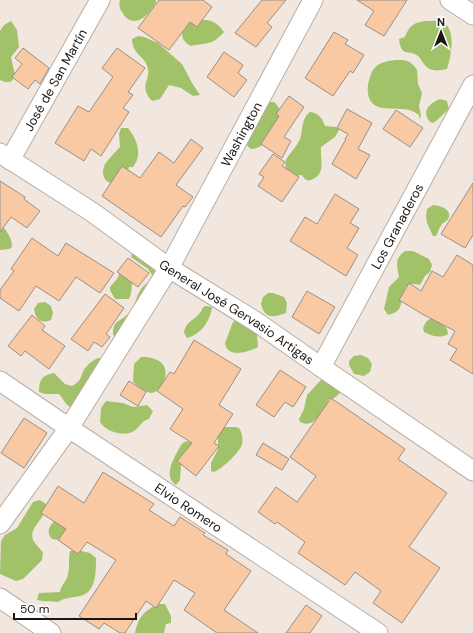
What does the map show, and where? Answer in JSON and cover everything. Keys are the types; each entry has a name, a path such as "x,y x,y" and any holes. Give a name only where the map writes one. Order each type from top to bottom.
{"street":[{"name":"José de San Martín","path":"5,156 100,0"},
{"name":"Washington","path":"0,524 69,428 169,268 313,0"},
{"path":"450,0 473,15"},
{"name":"Los Granaderos","path":"321,368 473,85"},
{"name":"General José Gervasio Artigas","path":"5,156 92,212 169,268 258,323 321,368 473,471"},
{"name":"Elvio Romero","path":"0,380 69,428 378,633"},
{"path":"0,598 42,630"}],"green space":[{"path":"120,0 156,0 154,6 147,15 139,20 132,21 125,16 121,10 119,4"},
{"path":"186,19 211,21 219,26 224,32 213,42 191,46 184,41 182,34"},
{"path":"11,21 17,30 19,47 11,57 15,75 12,81 6,82 0,80 0,31 4,25"},
{"path":"418,22 442,22 447,25 450,30 452,43 447,69 432,70 426,67 418,56 404,51 400,45 399,39 405,37 412,25"},
{"path":"138,36 158,43 182,64 200,95 193,96 181,88 169,85 160,99 153,101 150,99 145,87 148,72 147,65 134,49 132,39"},
{"path":"395,60 410,62 417,70 418,84 422,93 419,106 421,116 419,119 419,115 415,112 406,109 383,108 372,103 369,98 369,81 375,67 386,61"},
{"path":"440,99 447,101 449,109 436,121 433,123 430,122 427,118 426,111 433,103"},
{"path":"267,102 274,102 276,104 280,109 282,117 266,142 262,146 251,149 244,143"},
{"path":"310,112 316,113 320,116 325,126 336,127 339,130 335,137 321,147 322,166 320,173 313,179 308,180 302,175 294,176 286,170 285,165 286,160 299,142 305,117"},
{"path":"121,128 128,128 134,137 138,147 138,157 133,167 129,167 125,179 116,183 110,183 105,179 103,170 105,164 120,147 119,134"},
{"path":"433,205 444,208 449,214 447,220 439,228 436,236 433,236 427,223 426,216 427,209"},
{"path":"0,222 8,233 12,243 12,247 9,249 0,250"},
{"path":"138,251 164,271 119,338 113,335 115,324 125,317 130,311 139,292 149,282 152,275 148,269 131,257 132,253"},
{"path":"405,251 413,251 429,259 432,265 430,272 425,276 420,285 413,284 406,288 399,309 388,315 384,309 389,287 399,277 397,262 399,257"},
{"path":"120,272 133,275 129,299 115,299 110,290 110,287 117,279"},
{"path":"268,293 273,293 284,297 287,303 286,313 278,316 270,316 265,313 261,304 263,297"},
{"path":"45,302 51,306 53,313 51,320 44,322 36,316 34,309 38,303"},
{"path":"205,306 212,307 207,322 197,334 187,338 184,333 186,326"},
{"path":"240,318 257,334 258,347 249,351 234,353 227,348 225,343 233,322"},
{"path":"431,318 445,326 448,334 445,336 436,336 424,332 423,328 426,322"},
{"path":"361,355 368,358 372,364 370,372 364,376 354,374 349,365 349,361 354,356"},
{"path":"141,357 153,359 161,363 165,368 166,375 164,382 156,391 151,393 142,389 133,382 134,364"},
{"path":"98,358 105,359 72,408 66,404 59,394 45,394 39,392 42,379 47,375 54,373 65,384 72,386 79,381 88,365"},
{"path":"322,379 342,389 341,391 335,397 329,399 322,413 314,421 305,424 300,422 299,419 304,409 307,395"},
{"path":"106,401 123,403 133,407 147,405 153,411 149,419 134,431 125,434 120,433 111,431 100,422 101,408"},
{"path":"225,427 239,428 242,436 242,444 230,460 214,472 211,471 211,463 218,449 218,434"},
{"path":"191,441 194,443 181,465 180,480 176,485 170,476 171,466 181,445 184,442"},
{"path":"40,500 46,504 45,510 34,529 32,536 35,543 43,553 42,560 23,579 16,581 0,574 1,541 5,535 17,528 33,502"},
{"path":"57,519 69,528 59,540 52,539 49,534 50,526"},
{"path":"77,550 90,553 96,558 94,581 89,591 80,596 66,598 58,602 37,600 39,593 60,592 69,568 70,551"},
{"path":"158,604 165,604 171,616 171,623 166,624 164,633 135,633 142,615"}],"building":[{"path":"159,0 203,0 212,7 197,27 190,22 169,50 138,28"},
{"path":"262,0 286,0 267,23 272,27 256,47 235,33"},
{"path":"357,0 407,0 384,36 365,25 374,11"},
{"path":"334,32 348,40 345,44 364,55 353,73 350,71 333,96 305,78"},
{"path":"23,48 49,68 40,84 35,80 28,89 12,77 22,64 15,58"},
{"path":"117,48 145,68 128,92 133,95 123,108 129,112 101,156 91,149 84,161 55,143 78,106 89,112 113,77 102,68"},
{"path":"224,52 243,65 238,73 247,80 234,97 207,77"},
{"path":"289,96 304,107 284,137 291,141 282,158 261,144 279,116 276,114"},
{"path":"347,109 372,123 358,149 370,155 356,179 332,164 348,134 337,128"},
{"path":"396,110 423,128 410,147 383,129"},
{"path":"191,139 203,148 176,185 193,197 185,207 183,206 161,237 102,196 122,166 140,178 159,152 174,163"},
{"path":"273,154 285,162 282,166 299,177 282,202 258,186 264,177 259,174"},
{"path":"0,181 25,197 24,199 40,211 27,228 11,217 0,232"},
{"path":"473,183 473,235 465,248 441,234"},
{"path":"335,194 359,209 350,223 359,228 347,248 358,255 346,276 290,241 305,217 317,224"},
{"path":"32,238 58,256 66,243 114,273 100,293 76,277 59,301 36,286 19,311 0,298 0,290 14,271 11,269"},
{"path":"457,255 473,265 473,374 450,360 457,349 448,344 455,331 399,300 409,283 421,291 432,271 443,277"},
{"path":"128,258 149,273 138,287 117,272"},
{"path":"307,291 335,307 319,334 292,317"},
{"path":"105,294 124,308 106,334 110,337 102,347 94,342 88,351 71,339"},
{"path":"32,315 45,326 42,330 65,346 49,369 25,351 21,356 8,346"},
{"path":"194,340 241,369 219,405 233,414 214,443 219,446 196,476 177,461 192,443 170,429 183,409 157,391 170,372 174,374"},
{"path":"280,370 306,387 293,407 285,402 274,417 256,405"},
{"path":"129,381 146,392 138,406 120,395"},
{"path":"331,398 405,449 398,459 447,493 409,547 440,568 402,623 373,603 381,591 355,572 345,585 298,553 305,542 277,522 275,524 258,512 276,487 297,502 316,476 290,457"},
{"path":"24,418 47,433 24,468 1,453"},
{"path":"263,443 289,459 282,470 256,455"},
{"path":"103,472 154,504 149,510 174,526 180,517 205,533 203,535 228,550 226,554 251,571 224,610 258,633 217,633 184,610 195,593 174,580 156,608 146,601 125,633 120,633 104,623 99,629 79,616 116,560 87,542 78,554 58,540 66,529 41,513 58,486 84,503"},
{"path":"306,605 322,616 310,633 286,633"}]}
